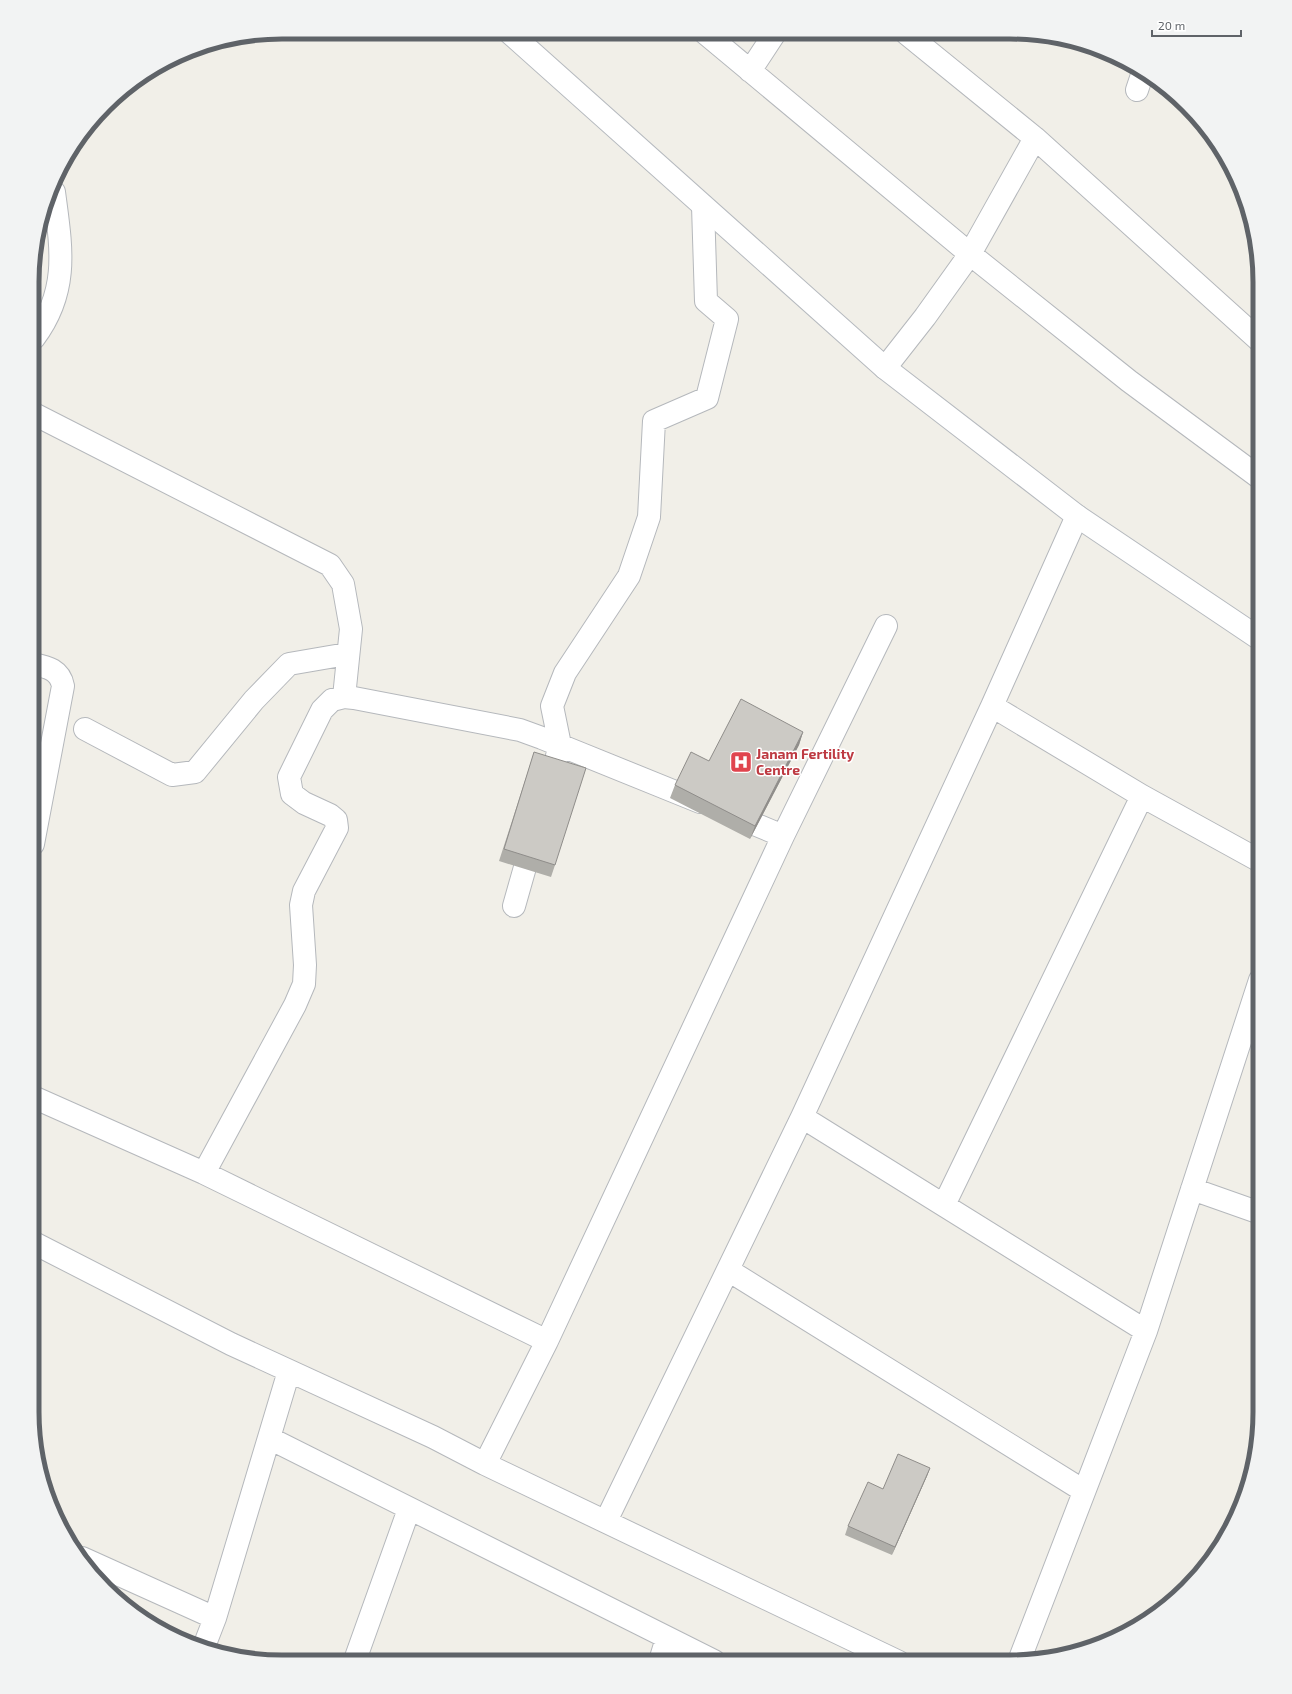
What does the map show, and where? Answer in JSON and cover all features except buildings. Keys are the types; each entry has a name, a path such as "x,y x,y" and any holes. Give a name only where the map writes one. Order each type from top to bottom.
{"street":[{"path":"517,39 885,368 1076,516 1253,634"},
{"path":"712,39 970,254 1129,381 1253,473"},
{"path":"750,71 771,39"},
{"path":"913,39 1035,138 1253,335"},
{"path":"885,368 926,317 970,254 1035,138"},
{"path":"39,330 54,304 61,269 60,242 55,196"},
{"path":"552,775 560,745 552,706 566,673 629,576 649,517 654,421 707,398 727,319 706,301 704,206"},
{"path":"39,417 330,565 343,584 350,629 344,697"},
{"path":"606,1521 802,1117 992,706 1076,516"},
{"path":"485,1464 547,1341 783,836 886,626"},
{"path":"85,729 172,775 194,772 254,700 289,664 347,654"},
{"path":"39,666 57,672 62,680 63,686 39,812"},
{"path":"204,1173 295,1005 304,984 305,965 301,905 309,878 337,828 336,820 330,815 304,803 292,794 289,777 322,710 332,700 344,697 520,730 783,836"},
{"path":"992,706 1142,796 1253,856"},
{"path":"944,1205 1142,796"},
{"path":"514,906 538,821"},
{"path":"1023,1654 1146,1331 1253,1002"},
{"path":"39,1101 204,1173 547,1341"},
{"path":"802,1117 1146,1331"},
{"path":"1192,1189 1253,1210"},
{"path":"39,1246 231,1344 286,1381 433,1437 485,1464 884,1655"},
{"path":"728,1270 1084,1491"},
{"path":"206,1643 215,1618 286,1381"},
{"path":"269,1438 702,1655"},
{"path":"357,1655 409,1508"},
{"path":"91,1562 215,1618"},
{"path":"662,1655 667,1638"}],"place":[{"name":"Janam Fertility Centre","path":"741,762"}]}
